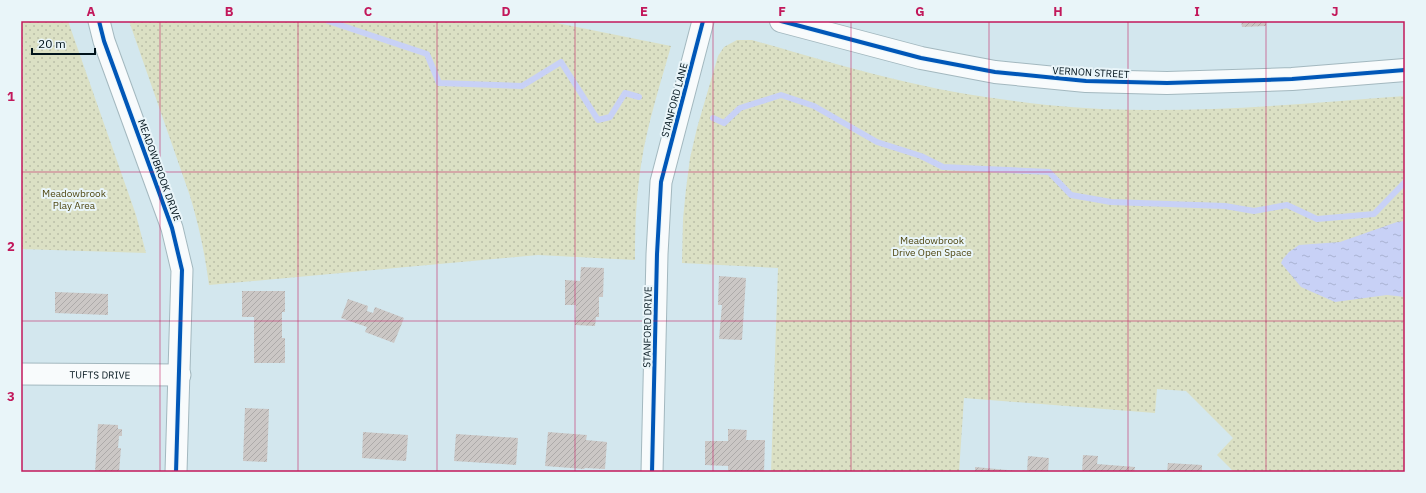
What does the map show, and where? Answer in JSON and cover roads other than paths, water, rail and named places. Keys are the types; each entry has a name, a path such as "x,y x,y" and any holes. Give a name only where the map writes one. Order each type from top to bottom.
{"street":[{"name":"MEADOWBROOK DRIVE","path":"99,21 104,41 172,228 182,270 176,472"},
{"name":"STANFORD LANE","path":"661,182 702,21"},
{"name":"VERNON STREET","path":"781,21 921,58 995,72 1086,81 1167,83 1218,82 1292,79 1405,70"},
{"name":"STANFORD DRIVE","path":"652,472 657,254 661,182"},
{"name":"TUFTS DRIVE","path":"21,374 180,375"}],"water":[{"path":"1405,221 1405,297 1387,295 1335,302 1301,287 1281,263 1289,252 1299,245 1340,242 1397,222"}],"waterway":[{"path":"328,21 427,54 439,83 522,86 561,62 598,120 610,117 625,93 639,97"},
{"path":"713,118 724,123 740,108 781,95 814,106 877,142 921,156 943,167 1049,172 1071,195 1111,202 1225,206 1254,211 1287,205 1317,219 1374,214 1405,182"}],"park label":[{"name":"Meadowbrook Play Area","path":"74,198"},
{"name":"Meadowbrook Drive Open Space","path":"932,246"}]}
